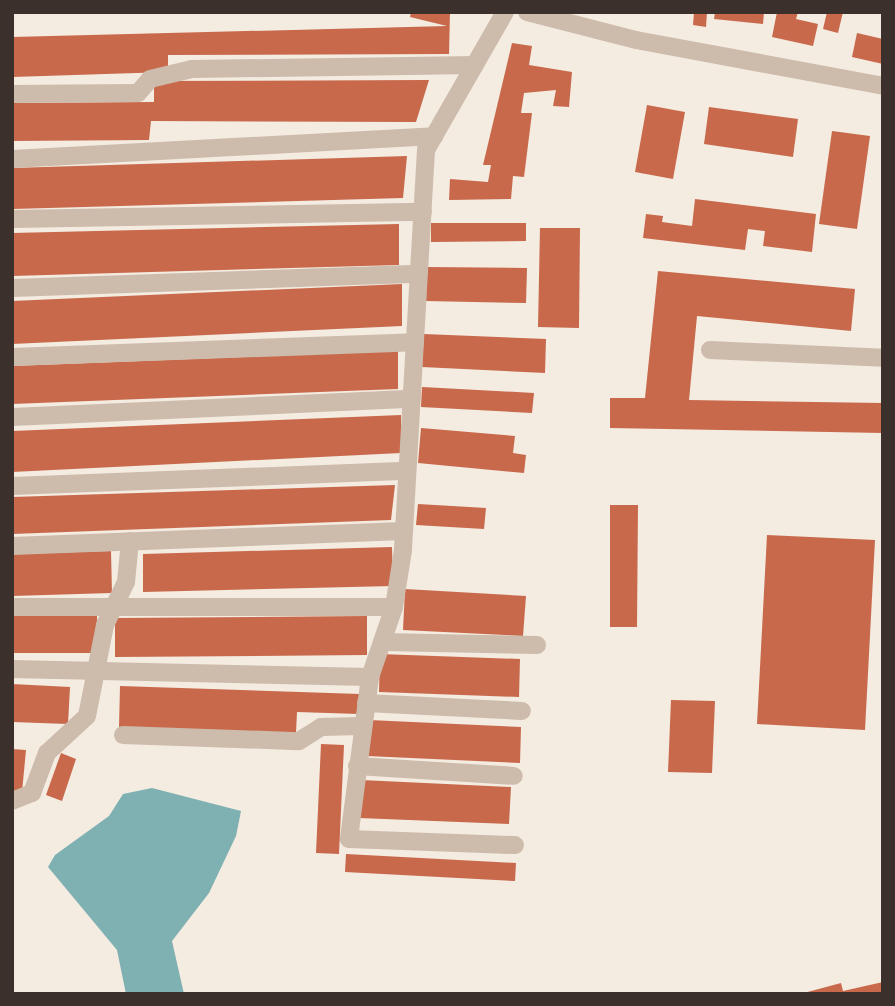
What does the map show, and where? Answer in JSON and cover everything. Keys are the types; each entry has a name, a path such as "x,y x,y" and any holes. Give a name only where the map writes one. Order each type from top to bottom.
{"street":[{"path":"505,12 426,150 404,531 394,607 370,677 361,726 349,839 515,845"},
{"path":"527,12 636,40 883,86"},
{"path":"12,94 138,93 150,79 191,69 475,65"},
{"path":"12,159 434,136"},
{"path":"12,219 423,212"},
{"path":"12,288 419,274"},
{"path":"12,357 415,342"},
{"path":"710,349 883,358"},
{"path":"12,417 412,399"},
{"path":"12,486 407,471"},
{"path":"12,546 404,531"},
{"path":"12,801 32,793 47,753 87,716 114,604 126,582 130,541"},
{"path":"12,607 114,604 394,607"},
{"path":"382,642 537,645"},
{"path":"12,669 370,677"},
{"path":"366,703 522,711"},
{"path":"123,735 299,741 321,727 361,726"},
{"path":"357,765 514,776"}],"water":[{"path":"152,788 241,811 236,836 209,893 172,941 184,994 126,994 117,950 48,867 55,855 109,816 123,794"}],"building":[{"path":"411,12 450,12 449,54 168,55 168,72 12,77 12,37 447,26 410,17"},
{"path":"694,12 707,12 706,27 693,25"},
{"path":"715,12 764,12 763,24 714,19"},
{"path":"777,12 798,12 796,19 818,24 813,46 772,37"},
{"path":"827,12 843,12 838,33 823,29"},
{"path":"857,33 883,39 883,64 852,57"},
{"path":"512,43 532,46 529,65 572,72 569,107 553,106 556,90 524,93 521,113 532,113 524,177 513,176 511,199 449,200 450,179 488,182 491,165 483,165"},
{"path":"429,80 416,122 151,121 149,140 12,141 12,103 154,102 154,81"},
{"path":"647,105 685,112 673,179 635,172"},
{"path":"709,107 798,119 793,157 704,144"},
{"path":"832,131 870,136 857,229 819,224"},
{"path":"407,156 403,198 12,209 12,168"},
{"path":"695,199 816,214 812,252 763,246 765,231 748,229 745,250 643,238 646,214 663,216 662,222 692,226"},
{"path":"431,223 526,223 526,241 431,242"},
{"path":"399,224 399,265 12,276 12,233"},
{"path":"540,228 580,228 579,328 538,327"},
{"path":"427,267 527,268 526,303 426,301"},
{"path":"658,271 855,289 851,331 697,316 689,400 883,403 883,433 610,428 610,398 645,398"},
{"path":"402,284 402,326 12,344 12,301"},
{"path":"424,334 546,339 545,373 422,367"},
{"path":"398,351 398,389 12,404 12,366"},
{"path":"422,387 534,393 532,413 421,407"},
{"path":"401,415 401,453 12,472 12,431"},
{"path":"421,428 515,436 513,453 526,455 524,473 418,463"},
{"path":"395,485 391,520 12,534 12,497"},
{"path":"418,504 486,508 484,529 416,525"},
{"path":"610,505 638,505 637,627 610,627"},
{"path":"767,535 875,540 865,730 757,724"},
{"path":"392,547 393,586 143,592 143,554"},
{"path":"111,551 112,593 12,596 12,554"},
{"path":"405,589 526,596 523,636 403,630"},
{"path":"12,615 97,615 97,653 12,653"},
{"path":"367,616 367,655 115,657 115,618"},
{"path":"380,654 520,659 519,697 379,692"},
{"path":"12,684 70,687 68,724 12,722"},
{"path":"120,686 360,694 359,714 297,712 296,733 119,727"},
{"path":"671,700 715,701 712,773 668,772"},
{"path":"369,720 521,727 520,763 367,756"},
{"path":"321,744 344,745 339,854 316,853"},
{"path":"12,749 26,750 22,792 12,791"},
{"path":"61,753 76,759 62,801 46,795"},
{"path":"361,780 511,787 509,824 359,818"},
{"path":"346,854 516,863 515,881 345,872"},
{"path":"883,982 883,994 800,994 841,983 843,991"}]}
